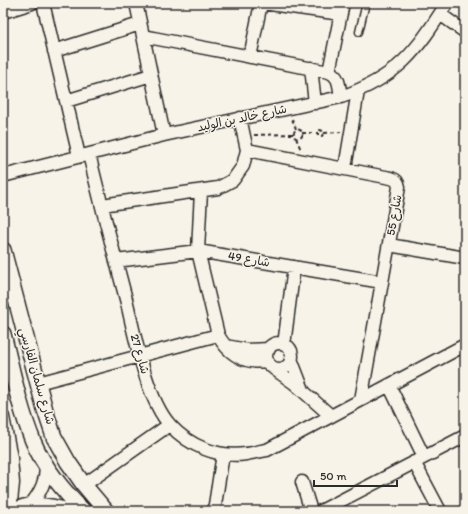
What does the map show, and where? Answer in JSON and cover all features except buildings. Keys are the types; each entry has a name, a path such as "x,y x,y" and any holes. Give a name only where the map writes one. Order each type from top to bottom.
{"street":[{"path":"3,11 32,3"},
{"name":"شارع 27","path":"43,3 66,101 102,206 140,356 160,411 169,424 181,435 194,444 223,454 245,455 267,450 465,345"},
{"path":"136,3 164,135"},
{"path":"250,57 262,3 342,9 329,72"},
{"name":"شارع خالد بن الوليد","path":"3,176 164,135 316,103 342,97 358,91 378,81 413,53 447,3"},
{"path":"440,14 465,32"},
{"path":"54,51 141,30 250,57 329,72 336,76 342,97"},
{"path":"311,68 316,103"},
{"path":"66,101 151,75"},
{"path":"345,168 358,91"},
{"path":"102,206 218,188 232,180 243,166 247,150 240,118"},
{"name":"شارع 55","path":"247,150 396,179 399,183 361,400"},
{"path":"201,191 198,250 218,335 234,354 244,360 270,364 282,368 291,360"},
{"path":"389,245 465,258"},
{"name":"شارع سلمان الفارسي","path":"3,250 45,410 54,437 68,462 84,485 106,511"},
{"name":"شارع 49","path":"116,261 198,250 382,282"},
{"path":"294,267 284,344 290,351 291,360 303,391"},
{"name":"شارع سلمان الفارسي","path":"3,334 24,418 34,442 57,482 83,511"},
{"path":"38,383 218,335"},
{"path":"226,346 247,350 268,349 276,344 284,344"},
{"path":"268,349 266,357 270,364 331,416"},
{"path":"389,385 440,511"},
{"path":"3,417 11,458 13,483 10,511"},
{"path":"84,485 169,424"},
{"path":"321,511 465,436"},
{"path":"214,511 223,454"},
{"path":"31,504 37,498 43,486 46,474 46,465"},
{"path":"302,482 311,511"},
{"path":"14,511 23,505 31,504 52,506 73,511"}],"lane":[{"path":"359,32 366,3"}],"path":[{"path":"293,134 296,129 299,129 302,133 318,133 318,135 322,136 324,133 351,132"},
{"path":"244,135 293,134 296,138 301,136 302,133"}]}
